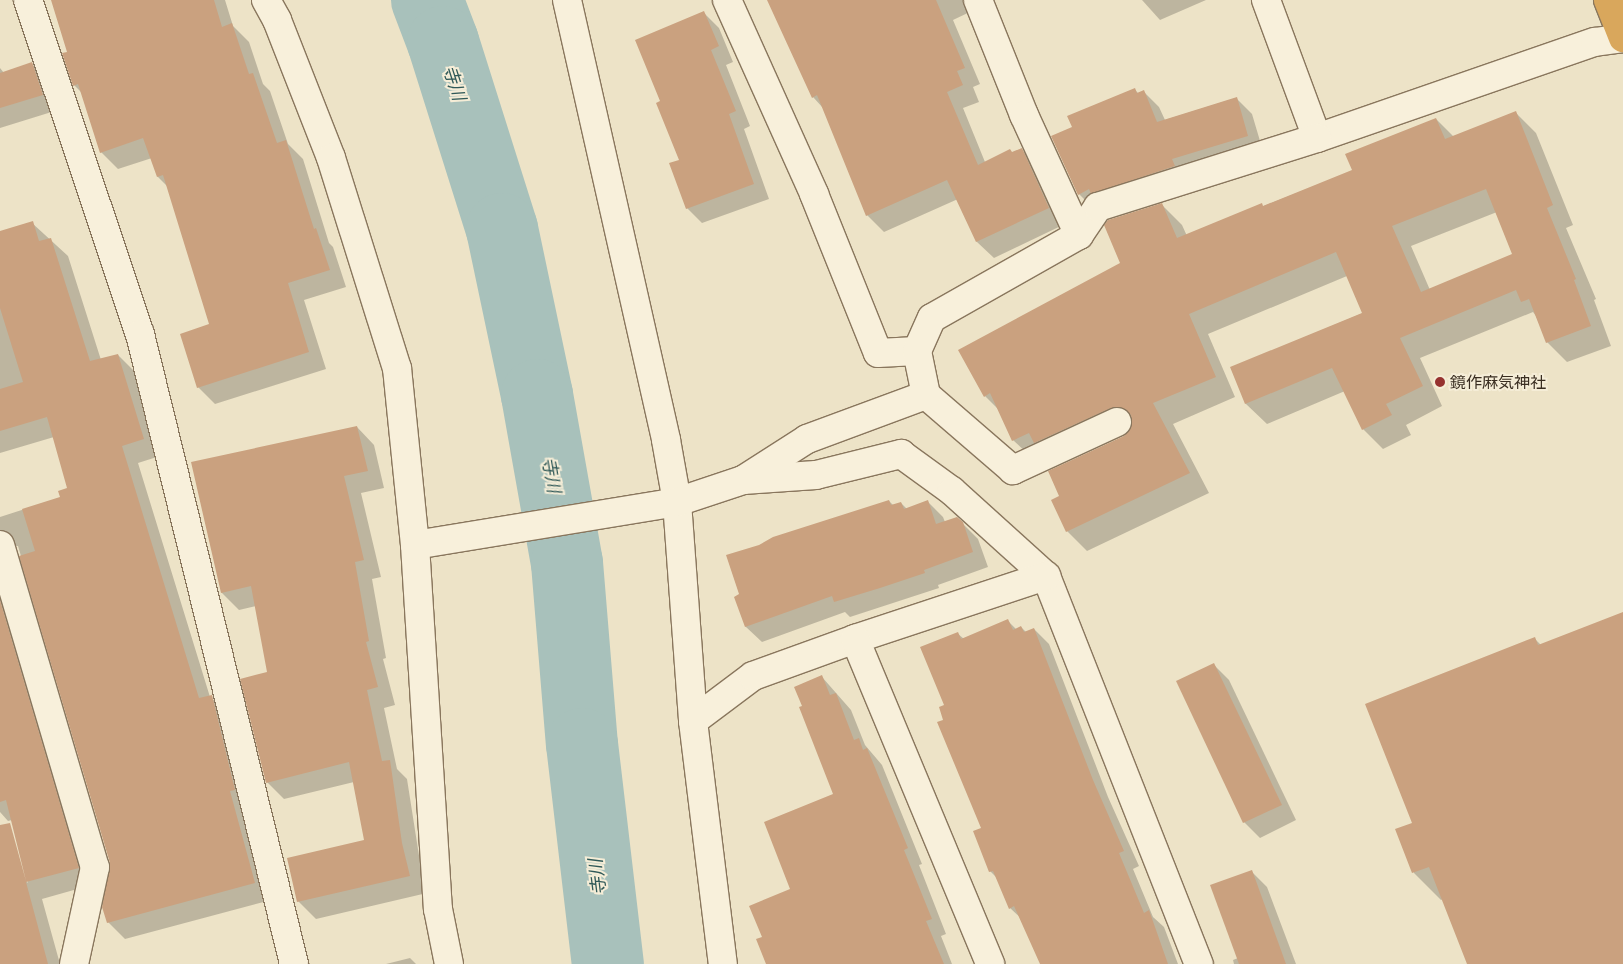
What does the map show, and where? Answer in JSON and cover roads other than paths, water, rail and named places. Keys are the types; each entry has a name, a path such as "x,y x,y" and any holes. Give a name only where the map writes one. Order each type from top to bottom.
{"highway":[{"path":"1608,0 1623,38"}],"street":[{"path":"28,0 140,334 294,964"},
{"path":"266,0 277,20 332,158 397,368 421,544 438,909 449,964"},
{"path":"727,0 814,194 878,352 917,351"},
{"path":"978,0 1024,115 1079,235"},
{"path":"1266,0 1317,138"},
{"path":"571,1 666,440 668,504 723,964"},
{"path":"1117,422 1013,470 926,395 917,351 932,318 1079,235 1098,207 1317,138 1595,42 1623,38"},
{"path":"743,480 807,439 926,395"},
{"path":"421,544 668,504 743,480 816,475 901,454 952,491 1046,576 1199,964"},
{"path":"0,545 95,867 74,964"},
{"path":"693,722 753,676 856,639 1046,576"},
{"path":"856,639 990,964"}],"waterway":[{"name":"寺川","path":"427,0 443,42 502,229 537,395 567,563 582,744 608,964"}],"place":[{"name":"鏡作麻気神社","path":"1440,382"}]}
